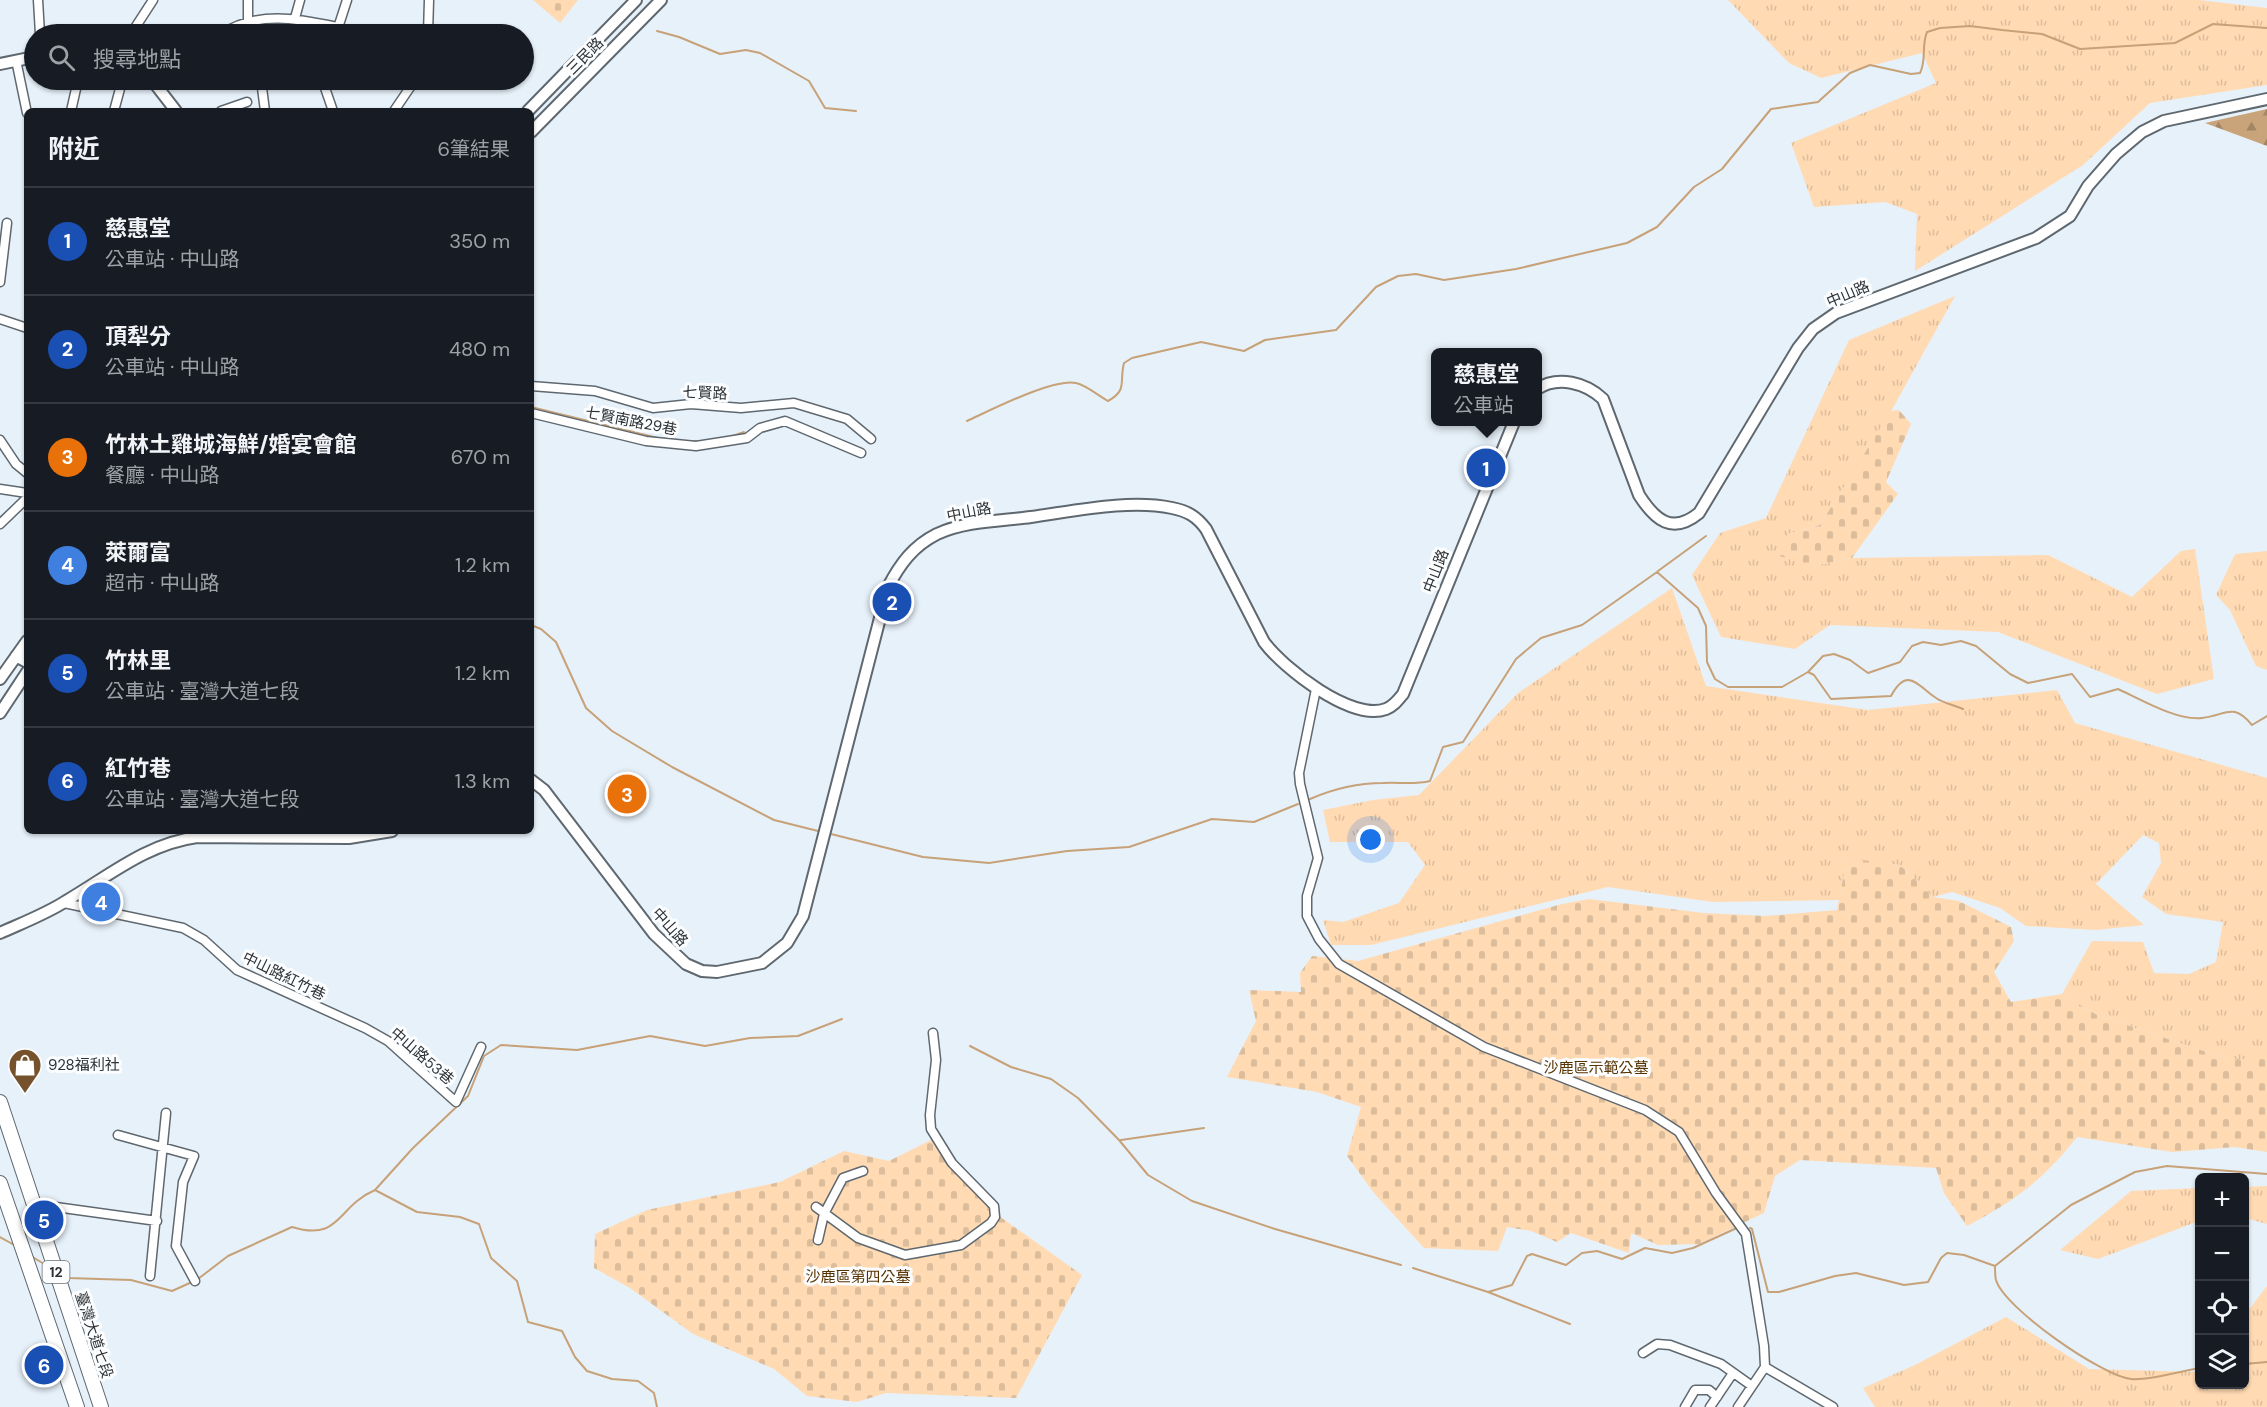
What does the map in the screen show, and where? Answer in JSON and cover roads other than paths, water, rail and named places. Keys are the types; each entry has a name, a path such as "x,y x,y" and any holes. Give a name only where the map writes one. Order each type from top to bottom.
{"main road":[{"name":"臺灣大道七段","path":"0,1102 5,1134 42,1239 40,1253 92,1407"},
{"name":"臺灣大道七段","path":"5,1134 34,1204 101,1407"},
{"name":"12","path":"0,1183 77,1407"},
{"name":"12","path":"0,1204 67,1407"}],"street":[{"path":"39,0 40,24"},
{"path":"137,24 153,0"},
{"path":"248,0 246,24 266,19 295,18 314,24"},
{"path":"295,18 300,0"},
{"path":"339,24 346,0"},
{"path":"428,24 429,0"},
{"name":"三民路","path":"531,108 636,0"},
{"name":"三民路","path":"534,129 661,0"},
{"path":"0,64 24,59"},
{"path":"16,60 26,108"},
{"path":"72,108 76,90"},
{"path":"115,108 120,90"},
{"path":"164,90 174,108"},
{"path":"262,90 265,108"},
{"path":"326,90 332,108"},
{"path":"396,108 408,90"},
{"name":"中山路","path":"1542,387 1570,382 1584,384 1595,391 1606,405 1639,495 1646,507 1664,522 1683,524 1699,513 1798,348 1821,322 1836,313 2036,238 2053,228 2070,216 2088,186 2116,154 2142,132 2157,124 2267,99"},
{"path":"230,108 247,102"},
{"path":"534,117 541,123"},
{"path":"0,282 7,223"},
{"path":"0,319 24,327"},
{"name":"七賢路","path":"534,386 595,391 653,408 691,404 741,408 794,403 847,419 871,439"},
{"name":"七賢南路29巷","path":"534,414 646,441 696,446 747,438 760,428 785,421 861,453"},
{"name":"中山路","path":"534,782 544,789 670,952 686,964 702,971 736,970 762,963 787,943 803,916 888,586 902,561 916,548 935,535 964,525 1106,507 1170,508 1192,514 1206,530 1264,642 1289,670 1316,689 1361,709 1374,711 1394,705 1403,694 1512,426"},
{"path":"0,440 16,464 24,470"},
{"path":"0,489 24,494"},
{"path":"0,524 24,498"},
{"path":"0,679 24,645"},
{"path":"16,656 24,660"},
{"path":"0,713 24,677"},
{"path":"1316,689 1299,773 1318,858 1307,896 1307,916 1319,939 1339,964 1484,1047 1645,1110 1679,1132 1716,1193 1746,1234 1764,1346 1765,1367 1738,1407"},
{"path":"0,933 64,903 132,858 175,840 197,837 349,838 374,834"},
{"name":"中山路紅竹巷","path":"64,903 183,928 204,940 237,970 348,1021"},
{"name":"中山路53巷","path":"348,1021 388,1041 418,1071 456,1102 481,1047"},
{"path":"816,1207 858,1238 905,1255 968,1242 995,1217 991,1202 952,1163 931,1130 930,1115 936,1060 933,1033"},
{"path":"150,1276 166,1113"},
{"path":"118,1135 194,1156 184,1178 176,1246 195,1281"},
{"path":"818,1240 824,1214 843,1178 863,1171"},
{"path":"34,1204 157,1221"},
{"path":"1643,1353 1657,1344 1670,1346 1721,1364 1752,1386"},
{"path":"1765,1367 1833,1407"},
{"path":"1710,1407 1733,1373"},
{"path":"1684,1407 1695,1390 1709,1390 1718,1396"}],"waterway":[{"path":"967,421 1021,396 1052,385 1066,383 1080,384 1108,401 1121,389 1124,363 1132,358 1201,342 1244,351 1265,340 1336,330 1376,287 1398,276 1416,274 1444,280 1516,269 1627,243 1657,227 1694,187 1722,169 1771,109 1818,102 1850,73 1870,65 1911,74 1920,73 1927,32 1940,28 1970,26 2042,34 2080,49 2175,43 2213,24 2267,28"},
{"path":"657,31 679,37 720,54 746,50 760,53 809,81 825,108 856,111"},
{"path":"534,408 662,439"},
{"path":"730,437 744,432"},
{"path":"686,441 704,441"},
{"path":"1658,571 1706,536"},
{"path":"1310,799 1355,785 1430,781 1443,747 1463,742 1516,659 1541,638 1582,625 1657,572 1698,608 1706,626 1707,662 1715,679 1728,687 1782,687 1808,672 1823,656 1834,654 1850,660 1868,673 1900,662 1912,646 1923,642 1941,645 1961,641 1976,646 2010,674 2028,683 2072,674 2090,697 2118,689 2170,713 2192,718 2234,712 2240,714 2252,725 2267,716"},
{"path":"534,626 541,629 556,642 586,708 612,731 672,767 774,820 818,831"},
{"path":"1808,672 1814,675 1831,699 1891,696 1897,687 1907,680 1918,684 1939,700 1963,709"},
{"path":"831,834 923,857 989,863 1067,851 1129,847 1212,819 1254,822 1298,804"},
{"path":"375,1190 413,1148 468,1096 484,1056 501,1045 577,1050 650,1036 705,1046 750,1038 798,1036 842,1019"},
{"path":"970,1046 1011,1067 1051,1079 1078,1098 1119,1140 1148,1175 1192,1201 1275,1229 1401,1265"},
{"path":"1121,1140 1204,1128"},
{"path":"1750,1228 1768,1292 1779,1292 1835,1276 1856,1273 1904,1285 1928,1282 1941,1258 1947,1253 1964,1255 1995,1266 2071,1205 2135,1172 2167,1166 2267,1174"},
{"path":"198,1279 228,1256 292,1227 320,1230 330,1226 352,1205 375,1190 417,1212 460,1217 479,1224 491,1258 517,1281 528,1322 562,1331 575,1357 587,1371 612,1379 638,1381 654,1393 657,1407"},
{"path":"1488,1292 1512,1285 1527,1256 1532,1254 1566,1265 1582,1253 1597,1251 1622,1259 1645,1248 1672,1253 1693,1248 1739,1227"},
{"path":"0,1237 16,1246"},
{"path":"31,1256 49,1267"},
{"path":"1995,1266 1996,1280 2016,1307 2056,1339 2099,1366 2131,1379 2156,1377 2195,1369"},
{"path":"1413,1268 1488,1292 1570,1324"},
{"path":"64,1276 131,1280 172,1291 192,1282"},
{"path":"2249,1364 2267,1362"}],"place":[{"name":"慈惠堂","path":"1486,468"},
{"name":"頂犁分","path":"892,602"},
{"name":"竹林土雞城海鮮/婚宴會館","path":"627,794"},
{"name":"萊爾富","path":"101,902"},
{"name":"928福利社","path":"25,1094"},
{"name":"竹林里","path":"44,1220"},
{"name":"紅竹巷","path":"44,1365"}],"park label":[{"name":"沙鹿區示範公墓","path":"1596,1068"},
{"name":"沙鹿區第四公墓","path":"858,1277"}]}
